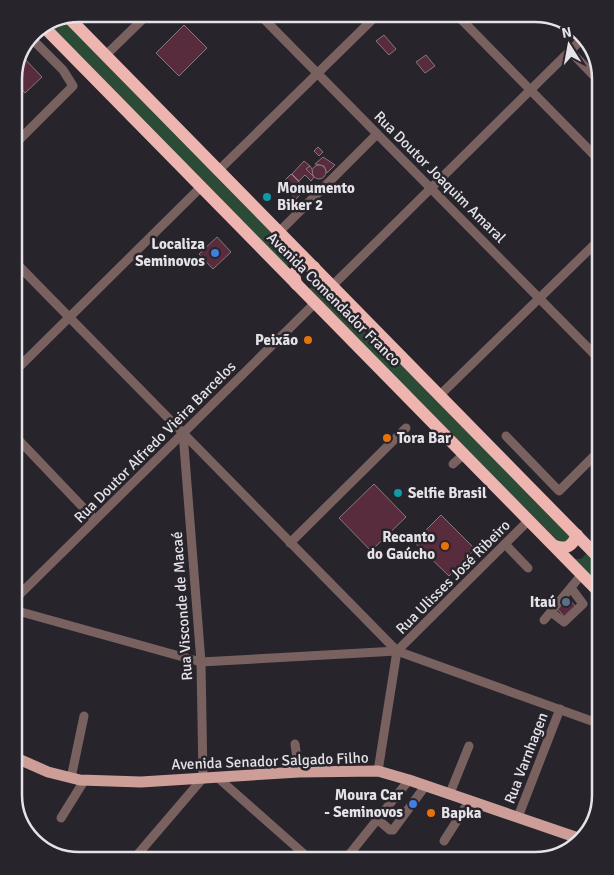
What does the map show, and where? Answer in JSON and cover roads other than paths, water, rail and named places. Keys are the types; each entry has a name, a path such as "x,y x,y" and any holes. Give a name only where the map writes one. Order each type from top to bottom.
{"highway":[{"name":"Avenida Comendador Franco","path":"74,23 592,551"},
{"name":"Avenida Comendador Franco","path":"49,32 592,585"},
{"path":"296,284 294,274 297,269 302,266 314,267"},
{"path":"555,546 567,548 572,545 577,535"}],"main road":[{"name":"Avenida Senador Salgado Filho","path":"22,761 48,772 71,778 141,782 299,772 378,771 426,785 574,837"}],"street":[{"path":"106,55 139,23"},
{"name":"Rua Doutor Joaquim Amaral","path":"270,23 592,352"},
{"path":"219,170 369,23"},
{"path":"465,23 592,153"},
{"path":"23,136 73,86 59,66 36,43"},
{"path":"332,286 578,43"},
{"path":"570,51 591,73"},
{"path":"59,66 70,54"},
{"path":"279,232 377,134"},
{"path":"23,363 201,187"},
{"path":"440,395 592,247"},
{"path":"23,270 397,651"},
{"name":"Rua Doutor Alfredo Vieira Barcelos","path":"22,592 315,303"},
{"path":"290,543 406,428"},
{"name":"Rua Visconde de Macaé","path":"183,433 202,662 203,778"},
{"path":"506,436 559,490 592,458"},
{"path":"22,444 95,520"},
{"path":"454,464 464,454"},
{"name":"Rua Ulisses José Ribeiro","path":"378,771 397,651 529,520"},
{"path":"505,544 528,568"},
{"path":"544,620 582,574"},
{"path":"551,612 564,622 583,604 571,588"},
{"path":"22,612 202,662 397,651 592,721"},
{"name":"Rua Varnhagen","path":"518,817 560,709"},
{"path":"71,778 84,716"},
{"path":"295,744 299,772"},
{"path":"450,794 469,746"},
{"path":"217,776 302,852"},
{"path":"144,852 203,778"},
{"path":"60,818 84,780"},
{"path":"351,852 409,780"},
{"path":"377,819 390,830 393,830 426,785"},
{"path":"444,841 470,800"}],"place":[{"name":"Monumento Biker 2","path":"267,197"},
{"name":"Localiza Seminovos","path":"215,253"},
{"name":"Peixão","path":"308,340"},
{"name":"Tora Bar","path":"387,438"},
{"name":"Selfie Brasil","path":"398,493"},
{"name":"Recanto do Gaúcho","path":"445,546"},
{"name":"Itaú","path":"566,602"},
{"name":"Moura Car - Seminovos","path":"413,804"},
{"name":"Bapka","path":"431,813"}]}
